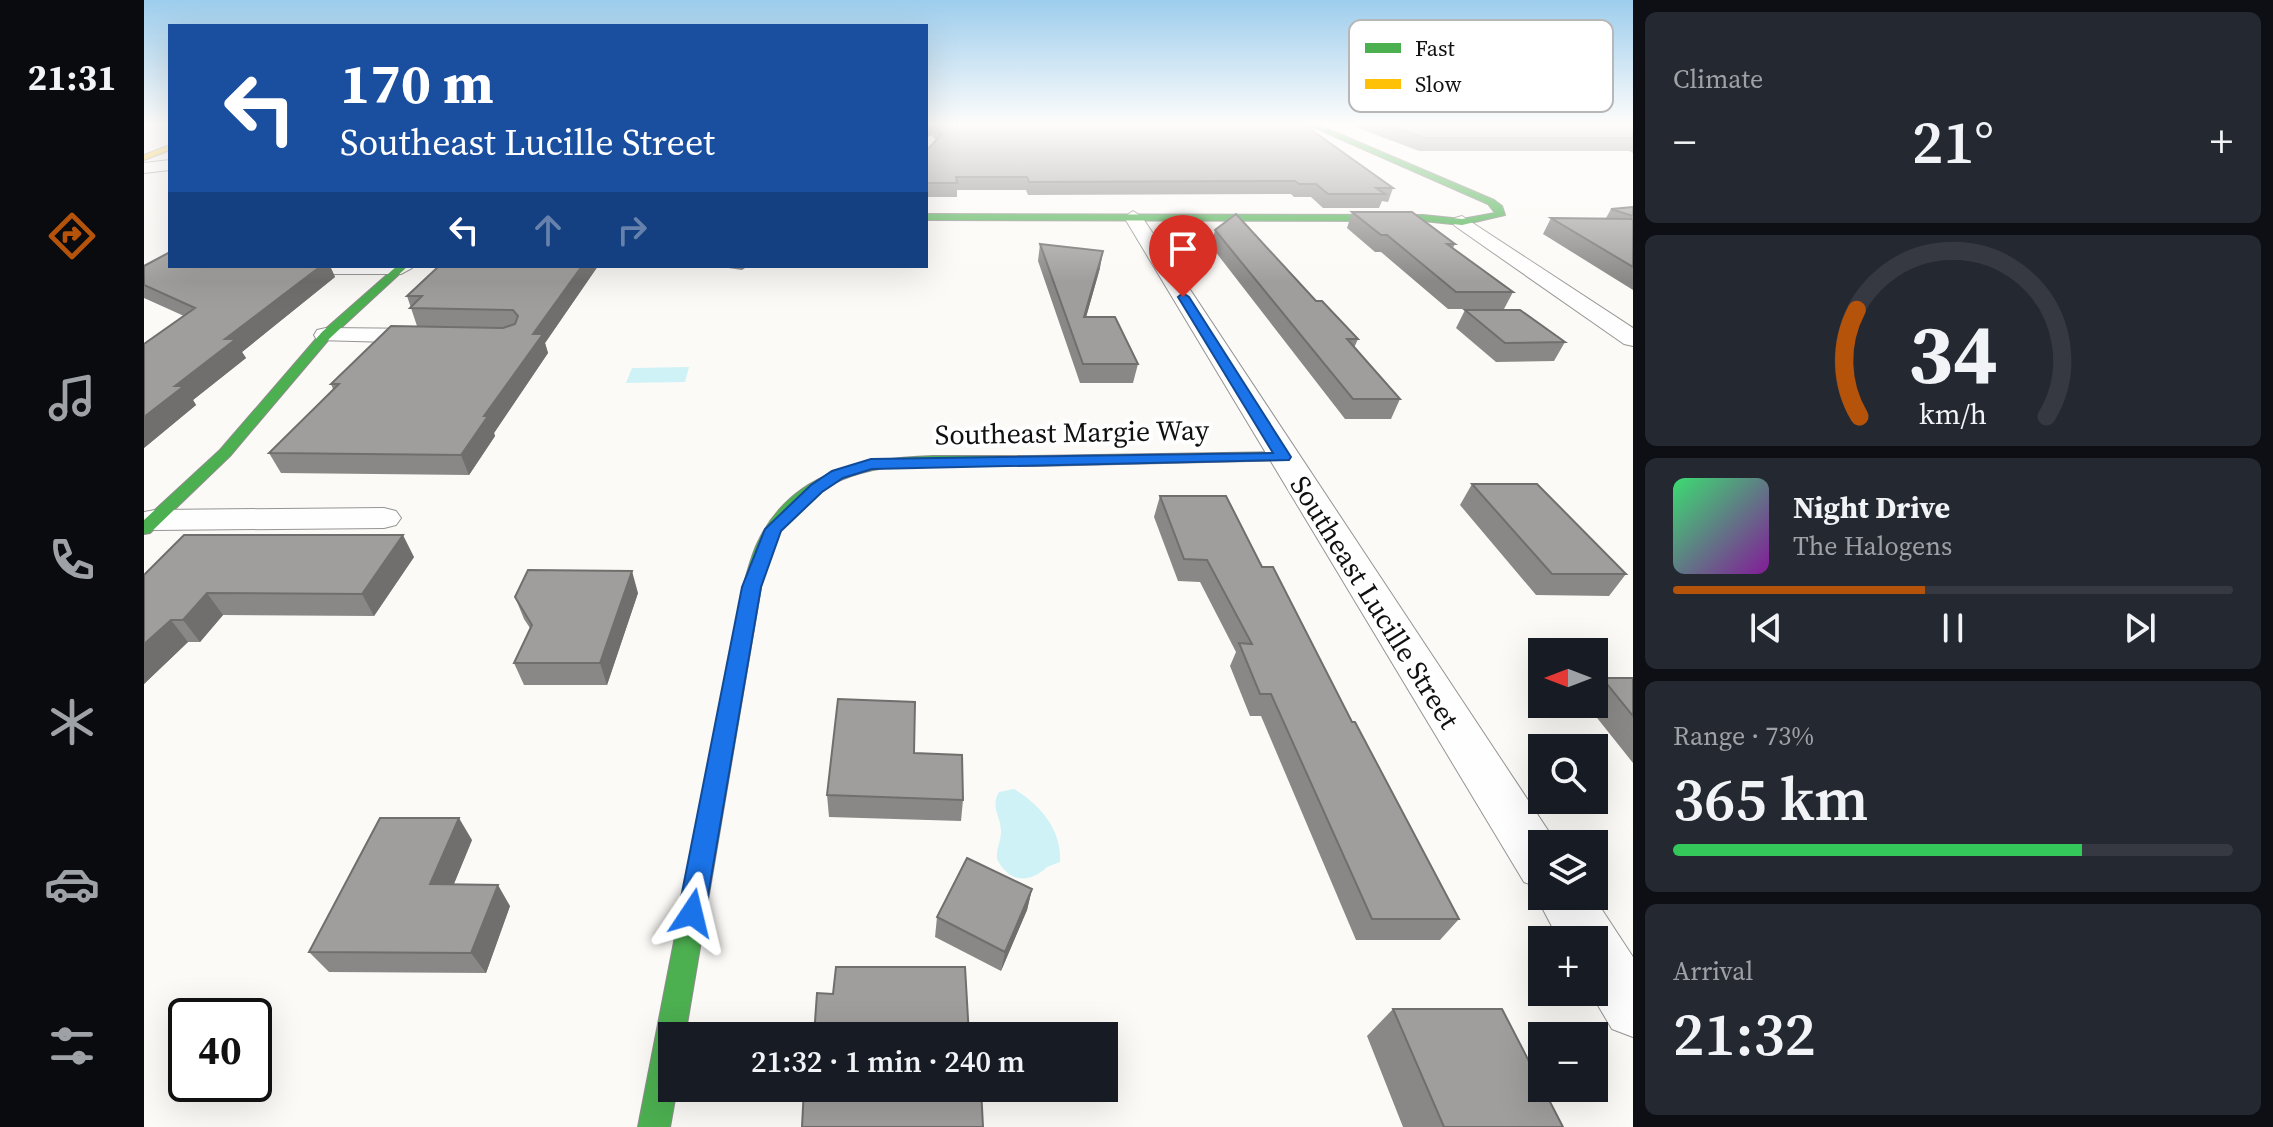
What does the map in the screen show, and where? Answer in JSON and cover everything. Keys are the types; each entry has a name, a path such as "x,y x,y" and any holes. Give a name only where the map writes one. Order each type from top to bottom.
{"street":[{"path":"928,217 1423,218 1462,222 1500,215 1499,208 1428,177"},
{"name":"Southeast Lucille Street","path":"1133,217 1528,843"},
{"path":"1462,222 1633,339"},
{"path":"149,524 255,422 326,335 401,268"},
{"path":"326,335 448,336"},
{"name":"Southeast Margie Way","path":"654,1127 752,587 773,529 800,502 837,474 871,464 1283,457"},
{"path":"149,524 384,518"},
{"path":"1608,969 1633,1008"}],"water":[{"path":"689,367 685,382 626,383 632,368"},
{"path":"1014,789 1032,802 1047,819 1060,850 1060,862 1026,878 1013,877 997,859 1001,826 997,798 999,792"}],"building":[{"path":"928,177 1377,177 1393,188 1376,188 1385,194 1328,194 1316,184 1299,184 1295,181 1029,182 1027,177 956,177 957,183 928,183"},
{"path":"1633,207 1633,216 1611,209"},
{"path":"1352,212 1412,212 1455,244 1447,244 1513,292 1456,292 1387,235 1381,235"},
{"path":"1236,214 1316,301 1322,301 1358,339 1347,339 1400,399 1353,399 1215,230"},
{"path":"1551,218 1633,219 1633,267"},
{"path":"1040,244 1103,251 1084,317 1115,317 1138,364 1083,364"},
{"path":"168,253 168,268 318,268 225,339 236,339 175,386 184,386 144,417 144,344 195,308 144,285 144,266"},
{"path":"437,268 581,268 533,334 543,334 484,416 488,416 461,455 269,453 339,384 331,384 391,326 503,328 515,324 518,316 513,310 410,308 422,296 407,296"},
{"path":"1465,310 1520,310 1565,342 1505,343"},
{"path":"1472,484 1537,484 1626,574 1552,574"},
{"path":"1160,496 1226,496 1262,567 1273,567 1352,722 1355,722 1459,919 1372,919 1271,694 1260,694 1239,643 1252,644 1207,560 1184,559"},
{"path":"184,535 403,535 362,594 207,593 183,620 171,620 144,644 144,575"},
{"path":"528,570 632,571 600,663 514,663 532,625 515,597"},
{"path":"1608,678 1633,678 1633,716 1608,685"},
{"path":"838,699 915,702 914,753 962,755 963,800 827,795"},
{"path":"380,818 459,818 430,884 498,885 471,953 309,952"},
{"path":"967,858 1032,889 1005,952 937,917"},
{"path":"836,967 965,967 968,1022 815,1022 817,993 833,994"},
{"path":"1393,1009 1502,1009 1528,1059 1528,1102 1550,1102 1563,1127 1444,1127"},
{"path":"803,1102 982,1102 983,1127 802,1127"}],"traffic: fast":[{"path":"928,217 1423,218 1462,222 1500,215 1499,208 1491,202 1432,177"},
{"path":"144,529 225,453 326,335 401,268"},
{"path":"654,1127 752,587 769,537 782,518 804,497 831,478 859,467 912,461 1033,461"}],"traffic: slow":[{"path":"1033,461 1283,457"}],"route":[{"path":"692,913 752,587 773,529 816,488 837,474 871,464 1283,457 1183,297"}]}
